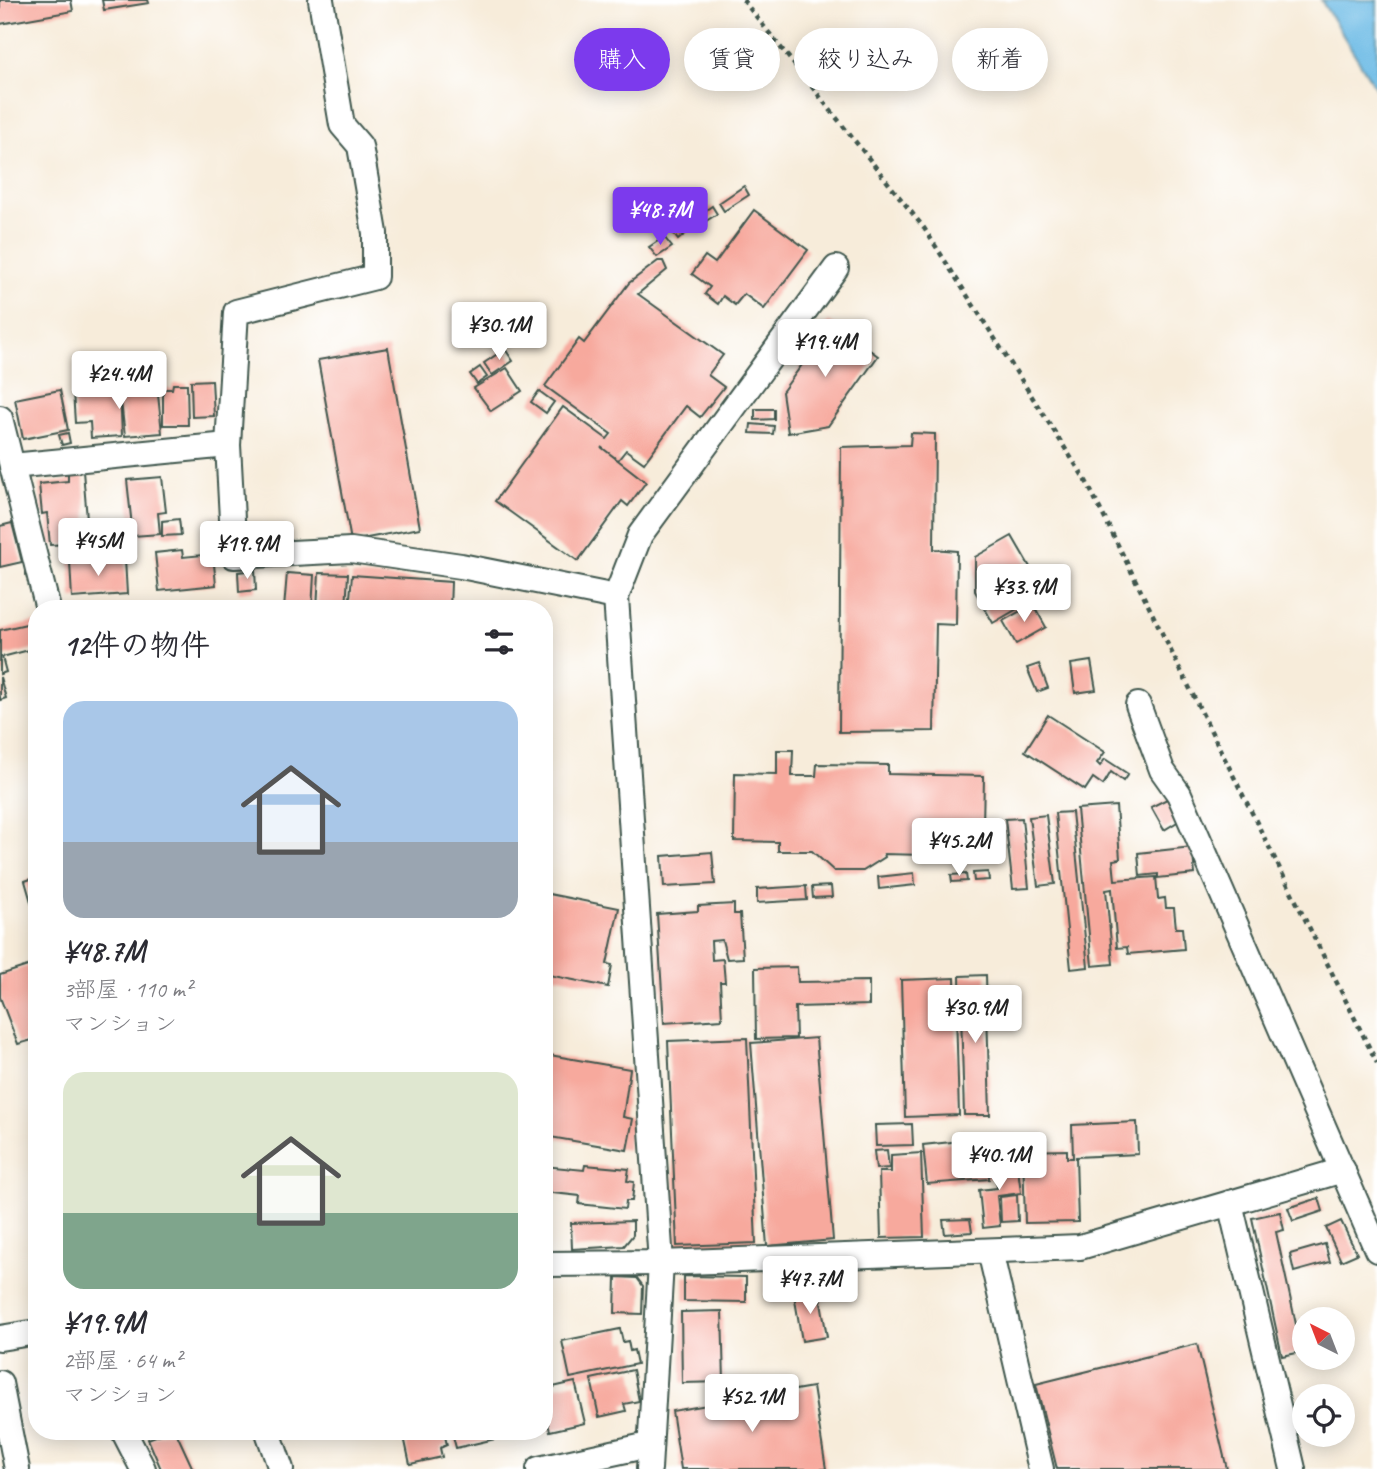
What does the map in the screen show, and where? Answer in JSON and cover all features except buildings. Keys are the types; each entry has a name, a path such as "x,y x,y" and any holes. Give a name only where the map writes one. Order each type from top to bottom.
{"street":[{"path":"321,0 342,125 360,146 375,233 375,277 236,312 228,445 234,556 351,550 461,566 616,597"},
{"path":"539,1469 649,1457 661,1263 616,597 640,534 836,268"},
{"path":"0,418 46,600"},
{"path":"12,466 228,445"},
{"path":"1138,705 1162,770 1179,794 1377,1250"},
{"path":"553,1264 661,1263 1080,1247 1343,1170"},
{"path":"1230,1203 1293,1469"},
{"path":"990,1251 1041,1469"},
{"path":"0,1338 28,1333"},
{"path":"0,1383 17,1469"},
{"path":"128,1440 143,1469"},
{"path":"271,1440 281,1469"}],"path":[{"path":"743,0 924,228 1086,481 1377,1063"}],"water":[{"path":"1321,0 1377,0 1377,90"}]}
